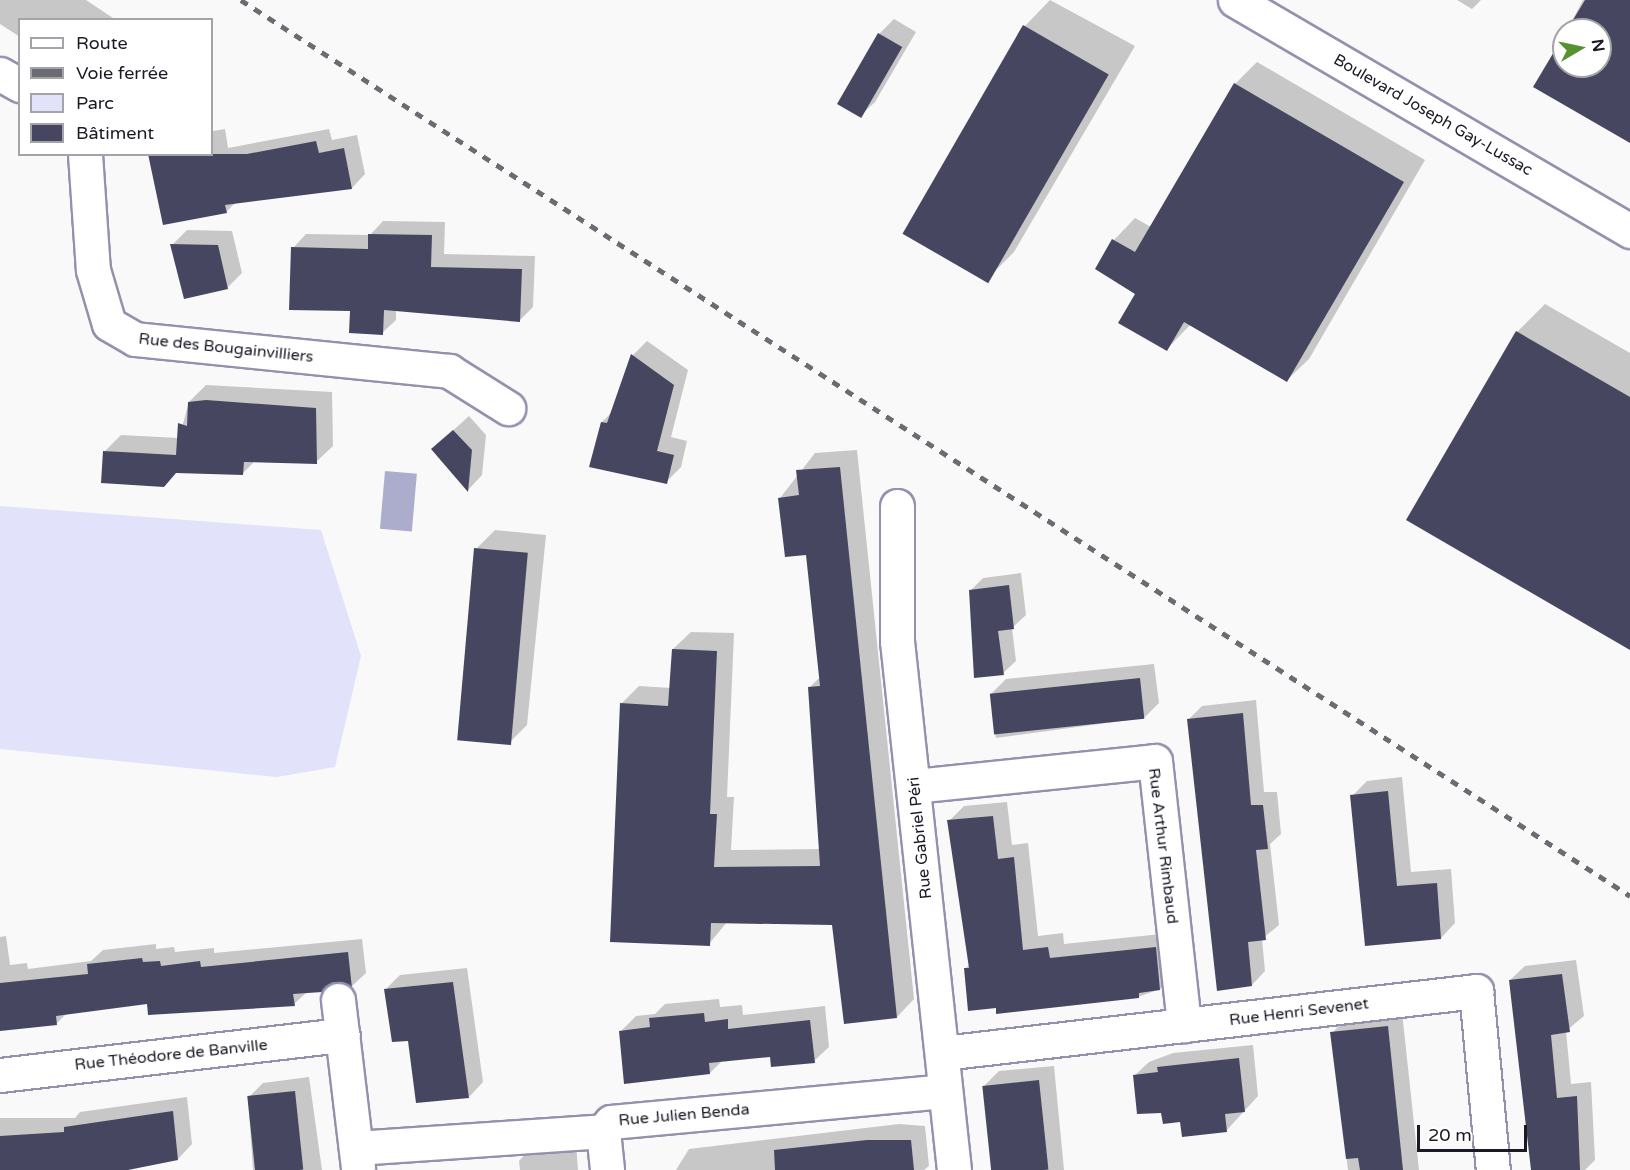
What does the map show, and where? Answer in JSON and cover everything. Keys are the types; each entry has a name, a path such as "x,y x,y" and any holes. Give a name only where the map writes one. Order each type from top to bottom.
{"street":[{"name":"Boulevard Joseph Gay-Lussac","path":"1235,0 1630,231"},
{"path":"0,74 18,84"},
{"name":"Rue des Bougainvilliers","path":"85,156 93,270 109,324 135,339 449,371 508,408"},
{"name":"Rue Gabriel Péri","path":"897,506 897,641 915,786 943,1053 944,1091 954,1170"},
{"name":"Rue Arthur Rimbaud","path":"915,786 1155,760 1184,1025"},
{"name":"Rue Henri Sevenet","path":"943,1053 1476,991 1493,1170"},
{"path":"338,1000 357,1159"},
{"name":"Rue Théodore de Banville","path":"0,1074 343,1035"},
{"name":"Rue Julien Benda","path":"357,1159 603,1131 611,1122 944,1091"},
{"path":"603,1131 607,1170"}],"green space":[{"path":"0,506 321,530 361,656 335,767 277,777 0,749"}],"shaded area":[{"path":"385,471 417,474 412,532 380,529"}],"building":[{"path":"1585,0 1630,0 1630,143 1533,87 1552,55 1552,78 1612,78 1612,18 1574,18"},
{"path":"1023,25 1109,74 988,283 902,234"},
{"path":"878,33 902,47 861,118 837,104"},
{"path":"1234,83 1404,182 1287,382 1184,322 1167,351 1118,323 1135,294 1095,269 1112,239 1135,252"},
{"path":"316,141 319,153 344,148 352,189 225,205 227,213 163,225 148,156 247,154"},
{"path":"368,234 432,235 431,267 522,269 520,322 384,310 383,335 349,333 350,311 289,310 291,247 368,249"},
{"path":"170,244 218,245 228,289 184,299"},
{"path":"1516,331 1630,397 1630,650 1406,520"},
{"path":"631,354 674,385 657,451 674,455 667,484 589,467 601,422 607,423"},
{"path":"206,400 316,408 317,464 244,462 243,475 176,473 164,487 101,483 103,451 176,455 178,423 187,426 188,402"},
{"path":"453,430 472,450 468,492 431,449"},
{"path":"840,467 897,1018 844,1024 832,925 711,923 710,946 610,942 620,703 668,706 672,649 717,651 710,814 717,814 714,867 820,866 808,687 820,686 806,555 785,557 778,498 799,495 796,470"},
{"path":"474,548 528,553 511,745 457,740"},
{"path":"1009,585 1014,629 998,631 1004,675 974,678 969,590"},
{"path":"1140,678 1144,719 994,735 990,694"},
{"path":"1243,713 1251,805 1263,805 1268,849 1256,850 1266,940 1248,942 1252,986 1217,991 1187,719"},
{"path":"1388,791 1397,886 1437,883 1441,939 1365,946 1350,795"},
{"path":"993,816 998,859 1014,857 1023,950 1048,947 1050,958 1156,947 1160,990 1139,993 1139,998 996,1014 996,1008 968,1011 964,968 969,968 947,820"},
{"path":"348,952 352,988 335,982 322,992 293,994 295,1006 148,1015 147,1004 56,1016 57,1025 0,1031 0,983 88,974 87,964 142,958 143,962 160,961 161,966 200,961 201,967"},
{"path":"1562,974 1570,1032 1551,1035 1557,1098 1577,1096 1580,1170 1531,1170 1509,980"},
{"path":"453,982 469,1098 416,1103 408,1041 392,1042 384,989"},
{"path":"704,1013 705,1022 728,1019 728,1029 810,1020 815,1063 771,1067 770,1057 709,1063 710,1074 624,1084 619,1031 650,1027 649,1018"},
{"path":"1388,1026 1403,1170 1360,1170 1358,1158 1346,1159 1330,1032"},
{"path":"1239,1058 1245,1112 1225,1114 1227,1132 1182,1137 1180,1122 1163,1124 1161,1113 1137,1114 1133,1075 1158,1072 1157,1067"},
{"path":"1039,1080 1048,1170 991,1170 982,1086"},
{"path":"295,1091 303,1170 255,1170 247,1096"},
{"path":"173,1111 178,1160 128,1170 0,1170 0,1136 64,1132 64,1127"},
{"path":"867,1140 911,1140 914,1170 775,1170 774,1150"}],"railway":[{"path":"241,0 1630,896"}]}
